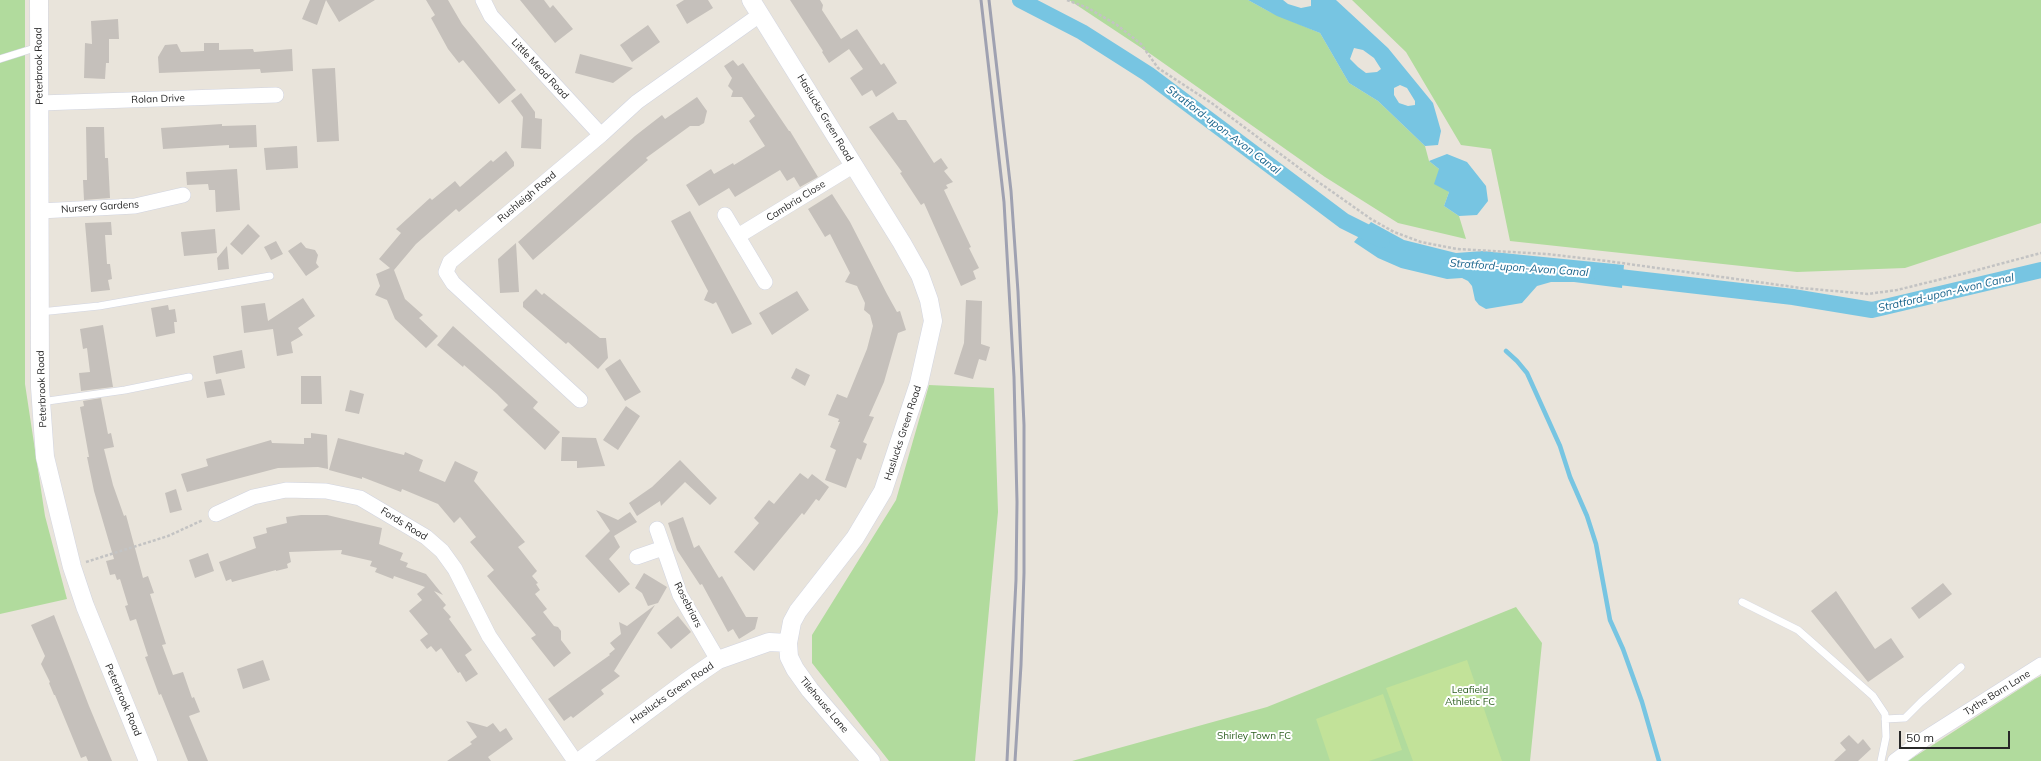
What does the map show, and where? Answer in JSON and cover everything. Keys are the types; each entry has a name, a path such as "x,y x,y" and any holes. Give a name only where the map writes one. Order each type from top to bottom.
{"street":[{"name":"Peterbrook Road","path":"39,0 38,47 40,103 41,402 45,457 72,567 109,667 148,761"},
{"name":"Little Mead Road","path":"483,0 491,16 601,135"},
{"name":"Rushleigh Road","path":"580,400 453,283 446,272 450,262 601,135 637,102 756,7"},
{"name":"Haslucks Green Road","path":"580,761 718,660 769,642 788,643 792,622 798,611 855,538 884,491 920,383 933,321 929,300 920,275 902,243 756,7"},
{"name":"Rolan Drive","path":"40,103 276,95"},
{"name":"Cambria Close","path":"738,236 854,165"},
{"name":"Nursery Gardens","path":"40,211 135,206 183,195"},
{"path":"725,215 765,282"},
{"name":"Fords Road","path":"216,514 253,498 286,490 326,491 360,498 426,537 442,552 455,569 489,636 575,761"},
{"name":"Rosebriars","path":"656,529 680,595 718,660"},
{"path":"638,557 663,548"},
{"name":"Tilehouse Lane","path":"788,643 788,658 802,679 871,761"},
{"name":"Tythe Barn Lane","path":"1895,761 1938,731 2041,665"}],"lane":[{"path":"0,59 38,47"},
{"path":"40,312 100,306 270,276"},
{"path":"41,402 125,390 189,377"},
{"path":"1742,602 1798,630 1874,696 1885,714 1886,737 1881,761"},
{"path":"1885,719 1905,718 1961,667"}],"path":[{"path":"1067,0 1088,8 1117,25 1141,44 1158,68 1213,104 1365,214 1394,232 1420,242 1456,249 1547,254 1608,261 1801,288 1868,294 1943,279 2041,253"},
{"path":"72,567 168,536 216,514"}],"green space":[{"path":"0,0 25,0 25,384 45,516 67,599 0,614"},
{"path":"1069,0 1248,0 1270,12 1320,33 1349,83 1378,101 1425,146 1429,161 1439,169 1449,192 1444,206 1459,216 1466,239 1398,223 1325,177 1152,55"},
{"path":"1352,0 2041,0 2041,223 1905,268 1797,272 1510,241 1491,149 1461,145 1406,52"},
{"path":"929,385 994,388 998,512 975,761 889,761 812,663 812,635 896,500"},
{"name":"Leafield Athletic FC","path":"1516,607 1542,643 1530,761 1072,761 1267,707"},
{"path":"1467,660 1502,761 1413,761 1386,688"},
{"path":"2041,676 2041,761 1908,761 2035,679"},
{"path":"1383,694 1402,750 1369,761 1330,761 1316,719"}],"water":[{"path":"1248,0 1283,0 1288,4 1301,8 1311,6 1311,0 1336,0 1388,48 1433,103 1441,131 1438,145 1425,146 1378,101 1349,83 1320,33 1277,16","holes":["1354,48 1363,50 1374,58 1381,69 1377,72 1366,73 1358,67 1350,59","1400,85 1407,88 1415,101 1415,105 1408,106 1399,103 1394,95 1394,88"]},
{"path":"1447,154 1467,162 1486,186 1488,201 1477,215 1459,216 1444,206 1449,192 1434,184 1439,169 1429,161"},
{"path":"1371,222 1404,240 1456,253 1483,251 1624,265 1622,288 1574,282 1551,282 1537,286 1522,303 1486,309 1479,305 1475,300 1472,286 1468,281 1462,278 1447,279 1401,268 1378,258 1354,242"}],"building":[{"path":"310,0 326,0 317,25 302,19"},
{"path":"326,0 375,0 339,22"},
{"path":"426,0 448,0 462,24 516,90 499,104 463,60 459,63 448,49 431,18 435,15"},
{"path":"520,0 544,0 550,8 553,5 573,29 555,43"},
{"path":"684,0 708,0 713,8 687,24 676,5"},
{"path":"790,0 820,0 823,5 822,10 841,39 857,29 881,65 884,63 897,83 876,97 872,90 862,96 850,78 863,69 849,49 829,63 822,52 823,51"},
{"path":"118,19 119,39 109,39 109,63 106,63 105,79 84,78 85,43 92,44 91,21"},
{"path":"648,25 660,42 632,62 620,45"},
{"path":"204,43 219,43 219,50 253,49 254,52 292,49 293,71 261,73 260,69 159,73 158,57 165,45 177,44 181,52 204,51"},
{"path":"580,54 633,68 613,83 575,73"},
{"path":"733,60 738,66 743,63 790,131 818,177 800,187 794,177 787,181 780,170 735,197 729,188 699,206 686,185 711,169 714,174 733,163 734,165 765,146 749,121 755,116 742,97 731,97 733,91 728,86 732,78 724,66"},
{"path":"335,68 339,141 317,142 312,69"},
{"path":"521,93 535,112 535,118 542,119 541,149 521,148 523,117 511,101"},
{"path":"697,97 707,111 704,123 699,126 690,126 646,158 648,160 533,260 518,242 635,136 662,115 665,119"},
{"path":"893,112 898,120 906,120 934,163 941,158 948,168 944,171 953,182 946,185 948,188 944,190 971,247 969,248 979,268 973,271 976,279 961,286 924,203 921,205 900,173 902,172 869,127"},
{"path":"222,124 222,126 256,125 257,147 229,148 229,145 163,149 161,128"},
{"path":"86,127 104,127 105,158 108,158 110,198 84,200 83,180 87,180"},
{"path":"297,146 298,168 266,170 264,148"},
{"path":"506,151 514,162 514,166 459,212 456,209 416,244 394,270 405,299 423,315 419,318 438,336 426,348 395,319 387,300 375,295 380,286 376,274 390,268 379,259 401,233 396,229 430,198 432,200 455,181 460,187 491,160 493,162"},
{"path":"237,169 240,210 216,212 215,190 209,190 208,184 187,185 186,172"},
{"path":"832,194 850,222 897,312 900,311 906,330 898,333 884,382 869,416 874,417 863,442 867,444 861,460 857,458 846,488 825,480 836,450 830,447 840,422 838,422 839,419 828,415 837,394 847,398 867,349 873,326 870,315 864,310 865,303 857,286 845,282 850,273 830,234 825,237 808,209"},
{"path":"690,211 752,324 732,334 716,302 713,304 704,300 708,291 671,221"},
{"path":"111,222 112,235 105,235 107,264 110,264 112,279 108,280 110,290 91,292 85,223"},
{"path":"248,224 260,236 242,255 230,244"},
{"path":"215,229 217,253 184,256 181,232"},
{"path":"276,241 283,254 271,260 264,247"},
{"path":"301,242 306,248 315,250 318,255 316,263 319,267 306,276 288,251"},
{"path":"516,243 519,292 500,293 498,259"},
{"path":"227,246 229,269 218,270 217,258"},
{"path":"536,289 542,295 544,293 600,338 606,338 608,358 598,369 568,342 566,344 523,307 523,302"},
{"path":"797,291 809,310 772,335 759,313"},
{"path":"303,298 315,316 298,328 303,335 291,342 293,353 277,356 273,329 244,333 241,306 265,303 268,321"},
{"path":"966,300 982,301 981,344 990,347 986,361 979,359 973,379 954,374 964,343"},
{"path":"168,305 169,310 175,309 177,322 174,322 175,333 156,337 151,308"},
{"path":"103,325 113,387 81,391 79,373 90,372 87,348 83,349 80,329"},
{"path":"453,326 538,402 533,408 560,432 545,450 503,410 508,405 497,394 464,365 463,367 437,345"},
{"path":"242,350 245,368 216,374 213,356"},
{"path":"620,359 641,392 625,401 605,369"},
{"path":"796,368 810,375 805,386 791,378"},
{"path":"301,376 321,376 322,404 301,404"},
{"path":"221,379 225,395 207,398 204,382"},
{"path":"350,390 364,394 359,414 345,411"},
{"path":"101,398 108,434 111,433 114,447 104,449 113,485 124,516 126,515 143,578 148,576 154,593 150,594 166,644 162,645 173,675 183,672 192,698 194,697 200,712 189,716 208,761 188,761 161,694 159,695 145,657 148,656 136,619 130,621 125,606 128,605 120,579 117,580 115,574 110,575 106,561 114,559 94,491 87,457 89,457 80,407 84,406 83,401"},
{"path":"626,406 640,416 618,450 603,440"},
{"path":"311,433 327,435 328,469 318,467 278,468 187,492 181,474 208,466 206,459 271,440 272,443 304,444 304,438 311,438"},
{"path":"562,437 596,438 605,466 577,468 577,461 561,461"},
{"path":"338,438 404,455 405,452 423,460 419,471 445,482 455,461 478,472 474,481 525,542 518,547 537,571 532,576 538,583 536,584 540,590 535,594 547,609 543,612 554,626 558,627 561,631 561,640 571,653 554,667 531,638 536,635 487,576 494,570 470,542 476,537 460,517 454,523 438,504 402,489 401,492 362,477 362,479 329,470"},
{"path":"680,460 717,498 710,505 685,482 661,506 660,501 637,516 629,503 652,487"},
{"path":"800,473 808,479 812,474 829,487 819,501 816,499 804,515 802,513 754,571 734,552 759,523 754,518 769,500 774,504"},
{"path":"176,489 182,510 170,513 165,493"},
{"path":"596,510 618,520 630,512 637,522 614,536 620,547 609,559 630,584 619,593 585,556 610,531"},
{"path":"301,515 327,515 382,528 379,544 403,553 400,560 408,563 406,567 426,574 443,595 434,591 446,605 443,608 451,617 449,619 472,650 465,655 478,674 466,682 441,648 436,652 431,646 427,649 420,640 428,634 409,611 422,600 417,594 425,587 394,576 393,579 375,572 377,568 370,566 372,561 341,554 342,550 289,552 291,562 287,564 288,568 232,582 231,579 226,581 219,562 256,548 253,537 267,533 266,528 287,523 286,517"},
{"path":"683,517 694,548 699,545 719,578 722,576 746,617 758,617 755,629 739,639 733,629 728,632 702,584 700,585 677,550 668,523"},
{"path":"208,553 214,571 195,578 189,560"},
{"path":"644,573 667,587 658,603 648,606 642,593 635,588"},
{"path":"1943,583 1952,594 1919,619 1911,608"},
{"path":"1836,591 1875,649 1891,638 1904,657 1868,682 1811,611"},
{"path":"655,605 614,671 620,676 601,690 604,694 573,718 571,716 564,721 548,699 610,655 609,654 615,649 610,643 621,634 619,622 627,626"},
{"path":"54,615 112,761 88,761 86,756 81,758 49,683 50,682 41,664 45,656 31,625"},
{"path":"678,616 691,632 671,649 657,633"},
{"path":"263,660 270,680 243,689 237,669"},
{"path":"466,721 487,727 493,723 500,732 506,728 513,739 488,757 491,761 447,761 472,744 470,742 477,737"},
{"path":"1849,735 1858,744 1863,739 1871,749 1858,761 1834,761 1846,750 1840,743"}],"waterway":[{"name":"Stratford-upon-Avon Canal","path":"1020,0 1082,32 1148,74 1344,221 1382,240"},
{"name":"Stratford-upon-Avon Canal","path":"1602,275 1793,297 1872,310 2041,270"},
{"path":"1506,351 1527,373 1560,446 1570,477 1587,516 1596,544 1610,620 1623,649 1642,702 1659,761"}],"railway":[{"path":"981,0 1004,202 1014,377 1017,502 1016,580 1007,761"},
{"path":"989,0 1011,191 1018,292 1024,425 1024,573 1021,665 1015,761"}],"park label":[{"name":"Shirley Town FC","path":"1254,736"}]}
